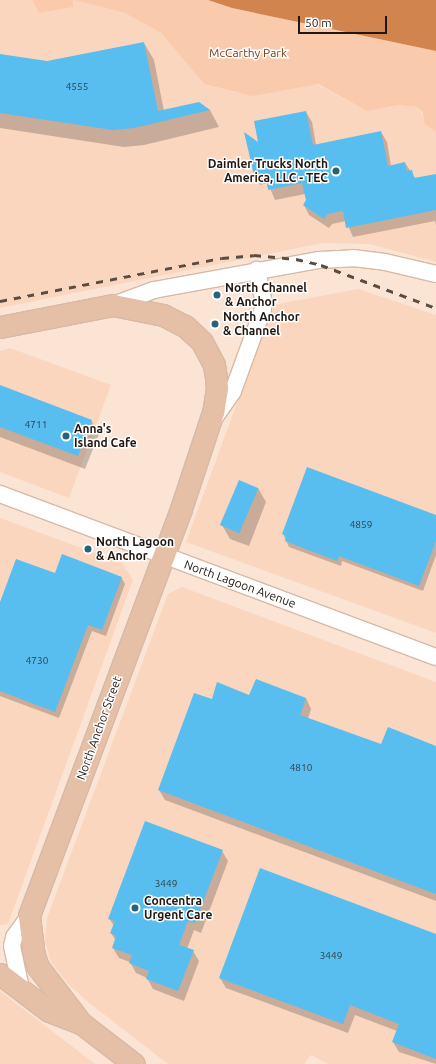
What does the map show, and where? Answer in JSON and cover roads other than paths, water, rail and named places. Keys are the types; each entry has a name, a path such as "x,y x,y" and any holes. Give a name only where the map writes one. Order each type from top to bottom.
{"main road":[{"path":"0,327 113,305"},
{"name":"North Anchor Street","path":"81,1023 38,967 34,955 29,916 163,555 209,425 216,399 216,377 214,365 202,342 175,320 163,315 113,305"},
{"path":"0,974 49,1011 81,1023 134,1064"}],"street":[{"path":"113,305 154,290 257,270 319,260 353,258 399,264 436,274"},
{"name":"North Anchor Street","path":"209,425 233,391 263,309 263,299 257,270"},
{"name":"North Lagoon Avenue","path":"0,494 436,657"},
{"path":"21,989 12,950 7,938 29,916"}],"railway":[{"path":"0,301 222,258 254,255 296,259 321,265 436,308"}],"place":[{"name":"Daimler Trucks North America, LLC - TEC","path":"336,171"},
{"name":"North Channel & Anchor","path":"217,295"},
{"name":"North Anchor & Channel","path":"215,324"},
{"name":"Anna's Island Cafe","path":"66,436"},
{"name":"North Lagoon & Anchor","path":"88,549"},
{"name":"Concentra Urgent Care","path":"135,908"}],"park label":[{"name":"McCarthy Park","path":"248,53"}]}
